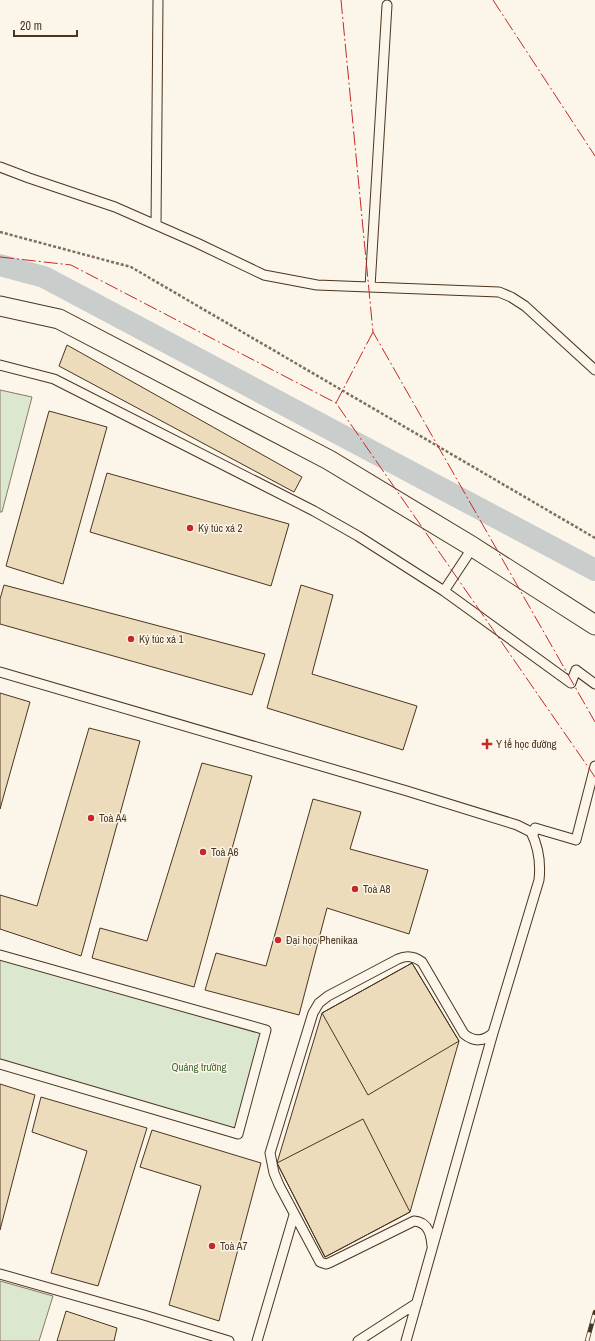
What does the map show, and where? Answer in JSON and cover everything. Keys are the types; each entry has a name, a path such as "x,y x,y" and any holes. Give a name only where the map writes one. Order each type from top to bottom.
{"street":[{"path":"0,306 59,319 329,460 473,546 595,625"}],"lane":[{"path":"156,225 158,1"},
{"path":"370,287 387,5"},
{"path":"0,167 115,207 264,275 317,285 499,292 512,297 525,306 595,370"},
{"path":"0,365 54,378 314,511 358,536 444,591 571,683 576,670 595,684"},
{"path":"444,591 473,546"},
{"path":"0,672 422,795 518,825 531,832 533,835"},
{"path":"406,1341 538,880 540,867 539,854 533,835 534,828 576,840 595,766"},
{"path":"0,955 266,1030 238,1134 0,1064"},
{"path":"432,1249 430,1237 425,1225 421,1221 414,1220 329,1263 323,1264 318,1260 294,1215 274,1173 270,1153 311,1018 319,1003 328,996 402,957 413,957 422,962 464,1034 469,1038 479,1040 484,1039 493,1033"},
{"path":"256,1341 294,1215"},
{"path":"0,1274 229,1341"},
{"path":"358,1341 417,1303"}],"path":[{"path":"0,232 131,268 595,538"}],"green space":[{"path":"0,390 32,397 2,512 0,512"},
{"name":"Quảng trường","path":"0,955 266,1030 238,1134 0,1064"},
{"path":"0,1281 53,1296 39,1341 0,1341"}],"building":[{"path":"67,345 302,477 294,492 59,366"},
{"path":"49,411 107,427 63,584 6,566"},
{"name":"Ký túc xá 2","path":"107,473 289,524 271,586 90,532"},
{"name":"Ký túc xá 1","path":"4,585 265,654 252,695 0,624 0,599"},
{"path":"301,585 333,595 312,674 417,706 403,750 267,708"},
{"path":"0,693 30,702 0,809"},
{"name":"Toà A4","path":"89,728 140,741 81,956 0,929 0,895 37,906"},
{"name":"Toà A6","path":"202,763 252,776 194,987 92,958 100,928 147,941"},
{"name":"Toà A8","path":"313,799 361,812 350,849 428,870 409,934 327,908 299,1015 205,990 216,953 266,966"},
{"path":"412,963 459,1041 410,1212 325,1257 277,1163 322,1013"},
{"path":"412,963 459,1041 368,1095 322,1013"},
{"path":"0,1084 35,1095 0,1230"},
{"path":"41,1097 147,1128 98,1286 51,1273 87,1151 32,1132"},
{"path":"363,1119 410,1212 325,1257 277,1163"},
{"name":"Toà A7","path":"152,1130 261,1163 219,1321 169,1305 201,1186 140,1167"},
{"path":"66,1311 117,1328 114,1341 57,1341"}],"waterway":[{"path":"0,265 44,277 595,570"}],"railway":[{"path":"587,1341 595,1312"}],"power":[{"path":"341,0 373,332 595,722"},
{"path":"493,0 595,156"},
{"path":"0,257 71,265 336,403 595,777"},
{"path":"336,403 373,332"}],"place":[{"name":"Ký túc xá 2","path":"190,528"},
{"name":"Ký túc xá 1","path":"131,639"},
{"name":"Y tế học đường","path":"487,744"},
{"name":"Toà A4","path":"91,818"},
{"name":"Toà A6","path":"203,852"},
{"name":"Toà A8","path":"355,889"},
{"name":"Đại học Phenikaa","path":"278,940"},
{"name":"Toà A7","path":"212,1246"}]}
